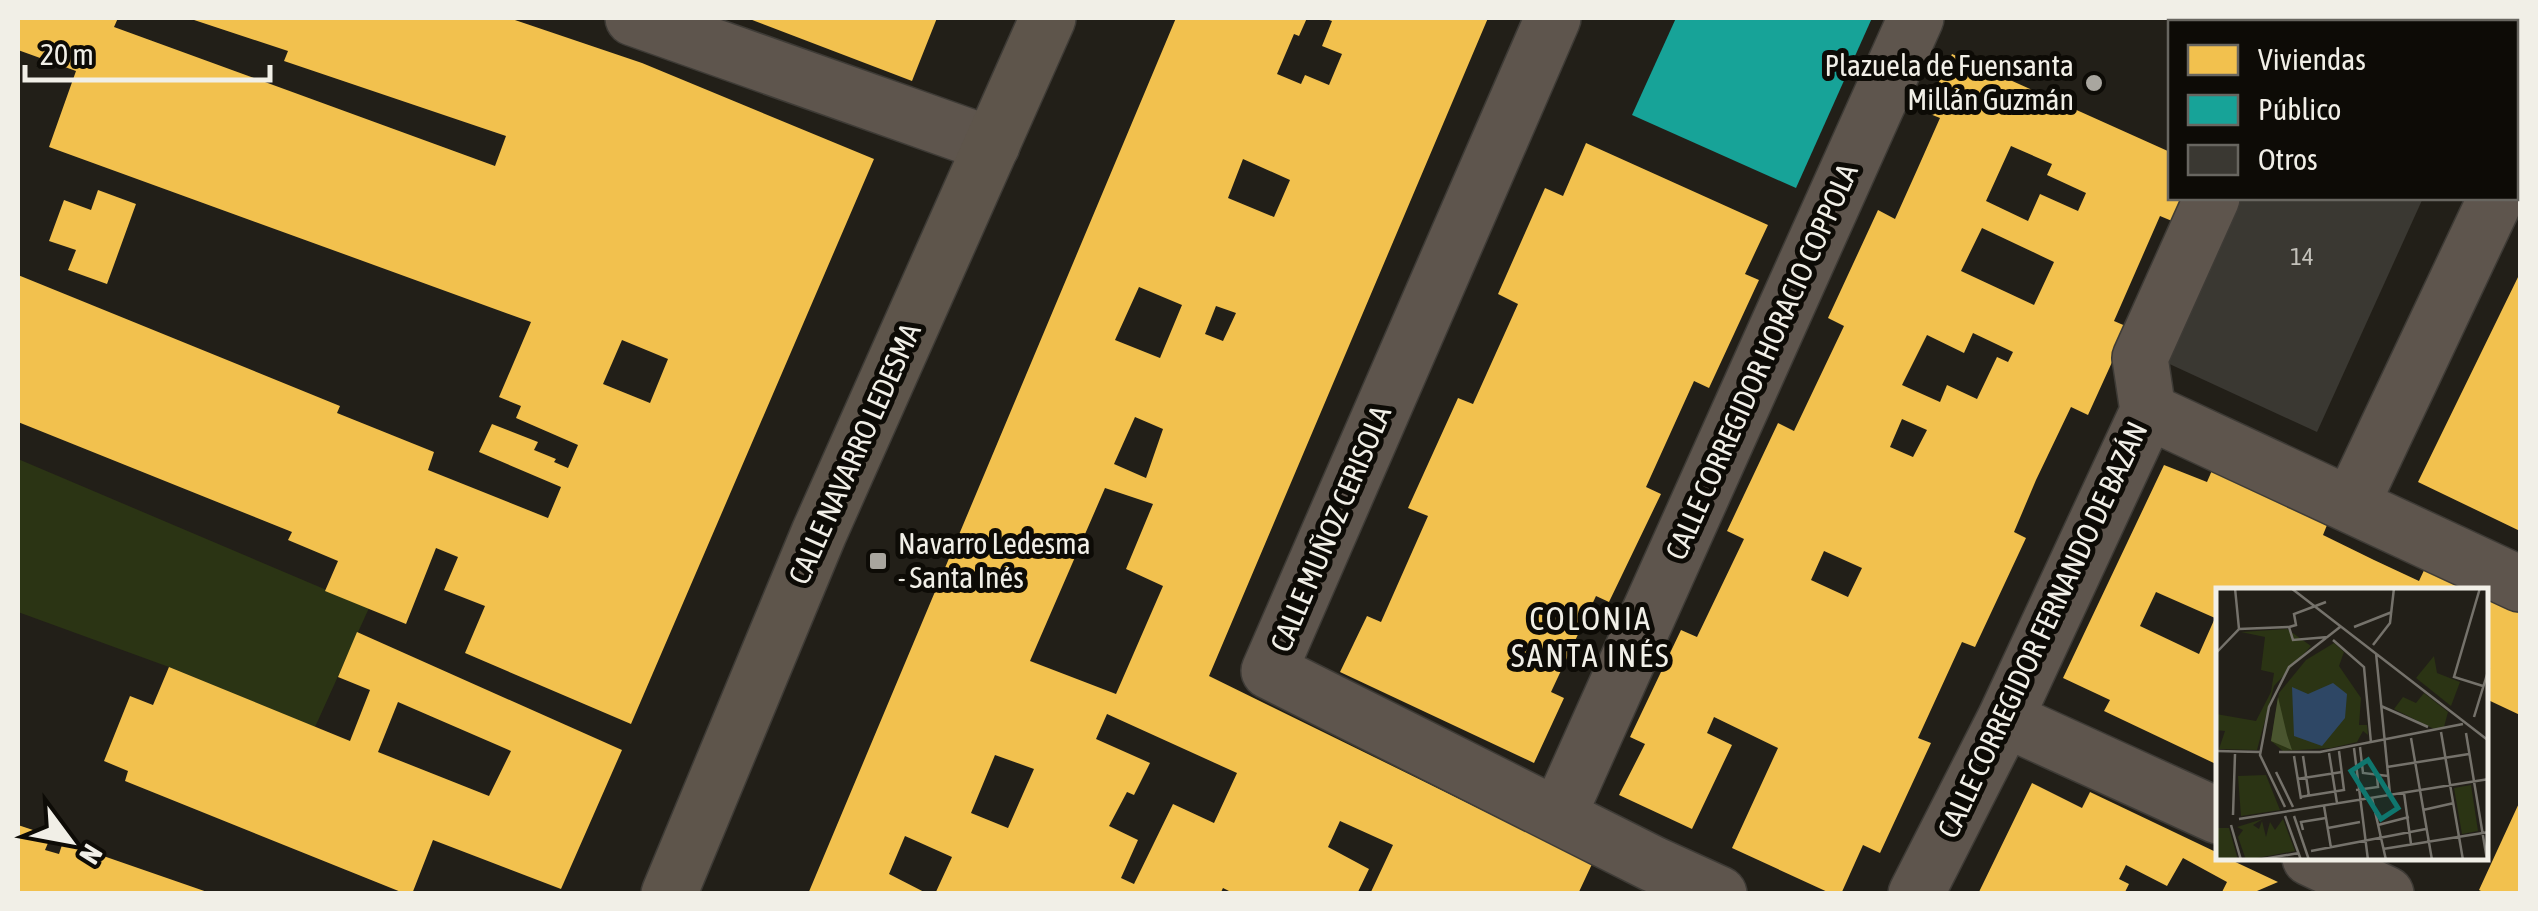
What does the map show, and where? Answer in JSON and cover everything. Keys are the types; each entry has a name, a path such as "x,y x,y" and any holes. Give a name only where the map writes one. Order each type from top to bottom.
{"main road":[{"name":"CALLE NAVARRO LEDESMA","path":"669,894 790,600 1048,18"}],"street":[{"path":"633,18 992,145"},
{"name":"CALLE MUÑOZ CERISOLA","path":"1553,18 1269,672 1558,816 1645,879"},
{"name":"CALLE CORREGIDOR HORACIO COPPOLA","path":"1558,816 1916,18"},
{"name":"CALLE CORREGIDOR FERNANDO DE BAZÁN","path":"1916,894 2005,719 2148,412 2140,358 2211,200"},
{"path":"2351,505 2495,200"},
{"path":"2148,412 2520,584"},
{"path":"2005,719 2216,815"},
{"path":"2316,861 2386,894"},
{"path":"1645,879 1719,894"}],"green space":[{"path":"18,459 369,608 315,727 169,667 18,612"}],"building: Viviendas":[{"path":"20,18 118,18 114,27 495,166 506,136 284,61 288,51 188,18 509,18 642,63 874,159 631,724 465,653 485,606 444,590 458,557 436,548 406,624 325,591 338,561 288,540 292,532 18,422 18,275 340,406 337,413 434,452 428,470 548,518 561,487 479,452 492,424 538,442 534,450 568,468 578,445 516,418 521,406 499,397 531,322 49,147 76,71 18,50","holes":["622,340 668,359 650,403 603,384"]},
{"path":"747,18 937,18 912,81"},
{"path":"1176,18 1307,18 1299,36 1294,34 1277,74 1301,84 1305,75 1329,85 1342,54 1322,46 1332,21 1323,18 1488,18 1209,676 1592,864 1578,894 1370,894 1393,845 1340,821 1328,847 1369,869 1357,894 1235,894 1223,888 1220,894 935,894 952,857 905,836 889,874 928,894 808,894","holes":["1243,159 1290,180 1274,217 1228,198","1139,287 1182,305 1160,358 1115,340","1216,306 1236,313 1223,341 1205,334","1135,417 1163,429 1146,478 1114,464","1105,488 1153,504 1126,569 1163,586 1116,694 1030,661","1107,714 1237,773 1214,823 1173,804 1134,884 1121,878 1138,840 1109,826 1127,792 1134,795 1150,763 1096,739","995,755 1034,769 1008,828 971,813"]},
{"path":"1952,54 2168,151 2168,200 2182,200 2172,221 2160,216 2114,321 2128,327 2088,415 2071,407 2036,480 2014,532 2026,538 1975,647 1962,642 1918,738 1931,743 1880,853 1863,845 1841,894 1832,894 1732,848 1778,748 1714,717 1707,733 1732,745 1692,829 1619,795 1645,744 1630,737 1681,630 1697,637 1744,539 1727,531 1778,423 1794,431 1844,326 1828,318 1878,210 1895,219 1940,118 1925,112","holes":["2011,146 2052,164 2047,175 2086,193 2078,211 2040,194 2028,221 1986,201","1982,228 2054,262 2034,305 1961,271","1973,333 2013,352 2008,362 1997,357 1977,399 1947,385 1940,402 1902,385 1927,335 1964,353","1902,419 1927,430 1913,457 1890,447","1824,551 1862,568 1848,597 1811,580"]},
{"path":"1586,143 1768,225 1745,274 1759,280 1709,388 1694,381 1646,487 1661,494 1609,602 1596,596 1551,692 1564,698 1534,763 1340,672 1367,616 1381,622 1428,516 1408,508 1458,398 1473,404 1518,304 1498,294 1545,188 1563,196"},
{"path":"98,190 136,204 107,284 68,270 76,250 49,241 64,200 91,210"},
{"path":"2520,273 2520,531 2418,482"},
{"path":"2164,465 2207,482 2213,468 2329,520 2323,535 2419,581 2426,566 2474,588 2216,588 2216,764 2104,711 2110,700 2063,678","holes":["2156,592 2215,618 2199,654 2140,626"]},
{"path":"2488,594 2520,610 2520,715 2488,700"},
{"path":"357,632 622,750 561,889 433,840 412,894 406,894 125,781 128,771 104,761 130,696 153,705 169,667 350,741 370,690 338,677","holes":["398,702 511,751 489,796 378,752"]},
{"path":"2032,783 2082,808 2090,792 2216,852 2216,861 2233,861 2278,882 2250,894 2221,894 2227,882 2183,858 2167,886 2126,865 2119,879 2129,884 2124,894 1978,894"},
{"path":"2520,801 2520,894 2487,894 2479,890"},
{"path":"18,825 51,836 45,850 59,854 63,842 213,894 18,894"}],"building: Público":[{"path":"1676,18 1872,18 1796,188 1632,115"}],"building: Otros":[{"path":"2235,200 2422,200 2317,432 2163,361"}],"place":[{"name":"Plazuela de Fuensanta Millán Guzmán","path":"2094,83"},
{"name":"Navarro Ledesma - Santa Inés","path":"878,561"}],"district":[{"name":"COLONIA SANTA INÉS","path":"1591,638"}]}
